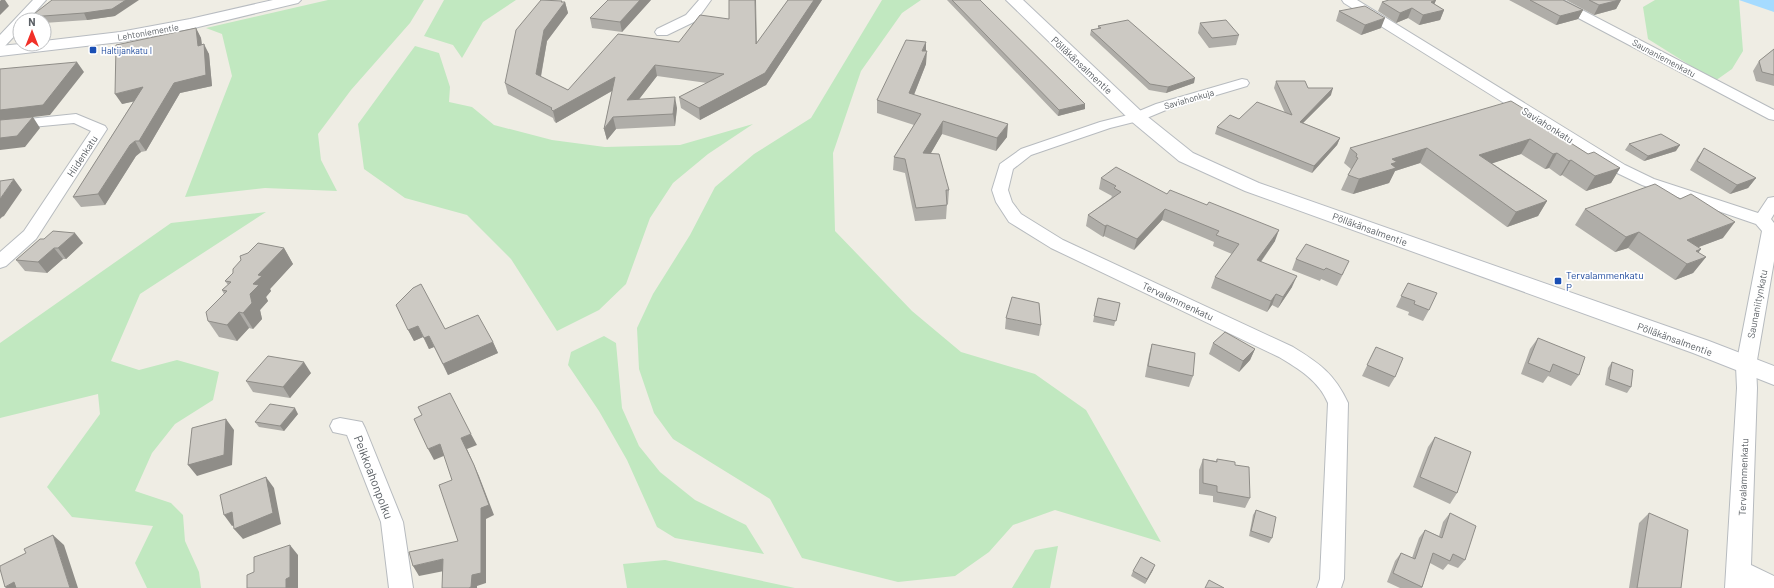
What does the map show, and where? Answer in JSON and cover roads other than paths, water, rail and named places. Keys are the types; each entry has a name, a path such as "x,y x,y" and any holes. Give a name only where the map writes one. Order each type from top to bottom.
{"street":[{"path":"29,12 40,0"},
{"name":"Lehtoniementie","path":"0,51 120,37 190,24 293,0"},
{"path":"662,32 691,18 705,0"},
{"name":"Pölläkänsalmentie","path":"1014,0 1137,117 1186,157 1252,187 1700,347 1774,376"},
{"name":"Saviahonkatu","path":"1348,0 1619,168 1648,182 1762,220"},
{"name":"Saunaniemenkatu","path":"1554,0 1774,116"},
{"path":"0,43 12,30"},
{"name":"Saviahonkuja","path":"1137,117 1161,107 1242,84"},
{"name":"Tervalammenkatu","path":"1137,117 1105,125 1026,152 1006,167 1000,190 1004,202 1015,218 1057,244 1286,352 1308,365 1323,378 1334,391 1338,403 1332,580 1329,588"},
{"name":"Hiidenkatu","path":"0,126 76,118 100,129 30,235 0,262"},
{"path":"1762,220 1774,202"},
{"name":"Saunaniitynkatu","path":"1746,366 1771,230 1762,220"},
{"name":"Tervalammenkatu","path":"1738,580 1747,388 1746,366"},
{"name":"Peikkoahonpolku","path":"340,426 355,428 392,522 401,588"},
{"path":"1738,580 1774,588"}],"water":[{"path":"1739,0 1774,0 1774,12"}],"place":[{"name":"Haltijankatu I","path":"93,50"},
{"name":"Tervalammenkatu P","path":"1558,281"}]}
